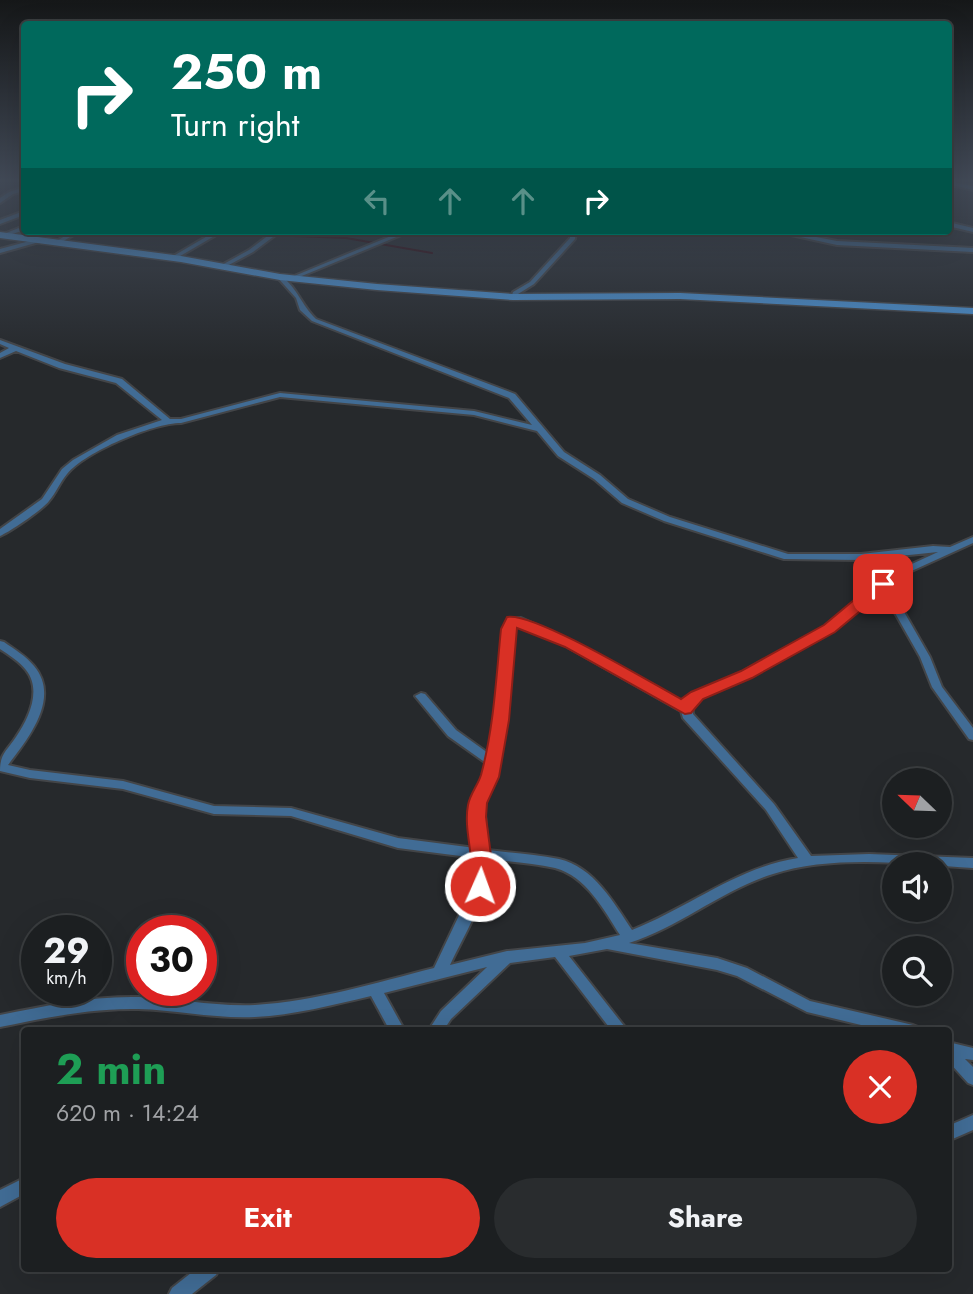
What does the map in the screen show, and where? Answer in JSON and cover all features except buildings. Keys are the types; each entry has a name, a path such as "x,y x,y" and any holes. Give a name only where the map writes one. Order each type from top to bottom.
{"street":[{"path":"33,240 173,258 285,278 513,296 691,296 973,311"},
{"path":"55,244 61,240"},
{"path":"173,258 204,240"},
{"path":"223,266 265,240"},
{"path":"285,278 383,240"},
{"path":"513,296 532,283 571,240"},
{"path":"824,240 973,250"},
{"path":"0,251 37,241"},
{"path":"285,278 299,298 302,309 314,320 512,396 547,441 561,454 597,477 634,506 761,551 787,557 813,558 951,550"},
{"path":"0,342 62,366 119,381 168,421"},
{"path":"0,356 15,348"},
{"path":"0,533 45,501 54,485 76,462 120,437 168,421 188,419 280,395 474,413 540,429"},
{"path":"685,709 686,704 697,696 746,674 829,628 891,577 973,540"},
{"path":"883,584 925,657 937,687 973,736"},
{"path":"439,972 480,886 483,871 478,803 489,777 501,720 508,629 513,621 570,644 685,709 693,722 770,807 807,861"},
{"path":"0,644 33,670 40,683 37,707 15,748 0,767 30,774 123,785 214,810 291,812 398,843 559,864 576,871 598,889 629,937"},
{"path":"421,696 452,733 492,762"},
{"path":"0,1021 104,1004 136,1003 266,1010 374,990 507,957 608,944 664,923 742,881 782,866 807,861 973,863"},
{"path":"608,944 717,964 742,972 807,1006 896,1027"},
{"path":"557,950 618,1027"},
{"path":"438,1027 446,1015 507,957"},
{"path":"374,990 396,1027"},
{"path":"952,1050 973,1054"},
{"path":"952,1054 973,1078"},
{"path":"952,1132 973,1122"},
{"path":"0,1199 21,1188"},
{"path":"178,1294 206,1272"}],"waterway":[{"path":"360,240 432,253"}],"route":[{"path":"480,886 483,871 478,803 492,768 501,720 508,629 513,621 517,620 570,644 685,709 686,704 697,696 746,674 829,628 883,584"}]}
